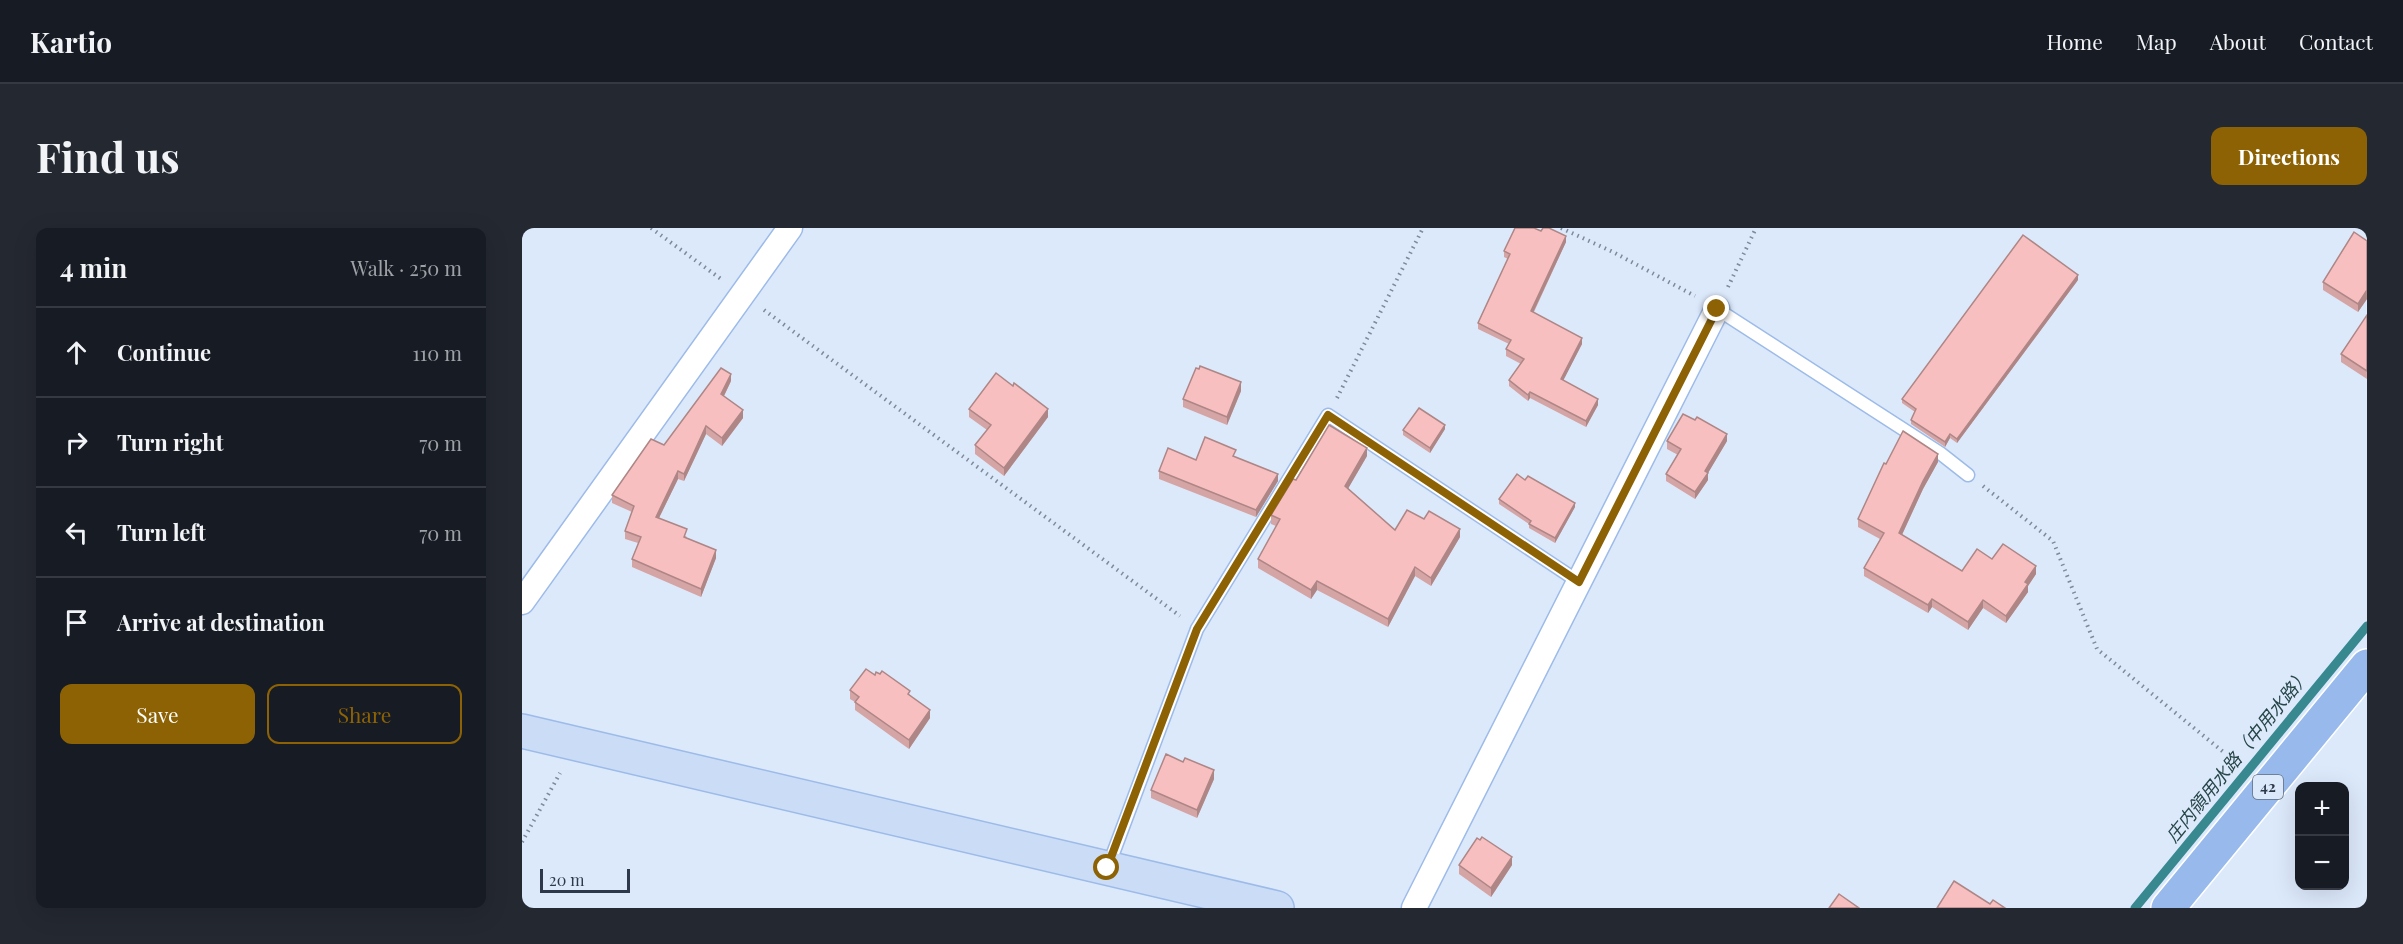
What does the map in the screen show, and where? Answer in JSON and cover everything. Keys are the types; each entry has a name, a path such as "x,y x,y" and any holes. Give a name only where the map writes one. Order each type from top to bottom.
{"main road":[{"name":"42","path":"2168,908 2367,666"}],"street":[{"path":"522,602 790,228"},
{"path":"1414,908 1717,309"},
{"path":"522,731 1277,908"}],"lane":[{"path":"1717,309 1940,453 1968,475"},
{"path":"1107,868 1197,629 1328,415 1579,582"}],"path":[{"path":"651,228 1197,629"},
{"path":"1328,415 1423,228"},
{"path":"1561,228 1613,252 1717,309 1756,228"},
{"path":"1968,475 2053,541 2097,649 2232,759"},
{"path":"522,842 576,743"}],"building":[{"path":"1515,228 1534,228 1541,231 1543,228 1549,228 1566,236 1531,311 1582,338 1561,379 1598,399 1586,421 1530,392 1528,395 1509,380 1524,359 1506,349 1511,340 1478,323 1510,254 1504,251"},
{"path":"2354,232 2367,241 2367,290 2358,304 2323,282"},
{"path":"2023,235 2078,275 1957,439 1950,434 1945,442 1911,420 1916,409 1902,399"},
{"path":"2367,315 2367,371 2341,354"},
{"path":"1200,366 1241,382 1227,417 1183,399 1196,368 1199,369"},
{"path":"721,368 731,374 721,394 743,410 722,438 706,426 684,474 678,471 656,517 687,529 684,537 716,550 701,589 632,559 641,537 625,531 634,506 612,495 651,439 664,445"},
{"path":"996,373 1013,386 1014,383 1048,409 1004,468 975,445 991,425 969,409"},
{"path":"1419,408 1445,425 1430,448 1403,430"},
{"path":"1683,414 1695,420 1697,417 1727,434 1705,471 1708,473 1695,492 1666,474 1681,449 1667,441"},
{"path":"1329,425 1367,448 1345,486 1395,530 1407,510 1424,519 1429,511 1460,529 1431,578 1415,567 1388,619 1317,581 1311,590 1258,559 1280,519 1271,515 1293,479 1296,480"},
{"path":"1903,431 1938,454 1899,533 1962,571 1977,549 1992,559 2003,544 2036,566 2025,582 2028,584 2006,616 1983,600 1968,622 1932,599 1928,605 1864,568 1884,533 1858,519 1884,463 1886,464"},
{"path":"1205,437 1236,450 1233,456 1278,474 1256,510 1159,471 1168,448 1196,460"},
{"path":"1517,474 1525,480 1528,476 1575,503 1555,538 1529,524 1531,521 1499,499"},
{"path":"866,669 875,675 876,672 880,674 882,671 910,691 908,694 930,710 909,740 855,702 859,697 850,690"},
{"path":"1166,754 1183,762 1185,758 1214,770 1197,810 1151,790"},
{"path":"1482,837 1512,857 1491,888 1459,865 1477,838 1480,840"},
{"path":"1954,881 1990,904 1993,900 2005,908 1937,908"},
{"path":"1839,894 1859,908 1829,908"}],"waterway":[{"name":"庄内領用水路（中用水路）","path":"2135,908 2367,626"}],"route":[{"path":"1107,868 1197,629 1328,415 1579,582 1717,309"}]}
